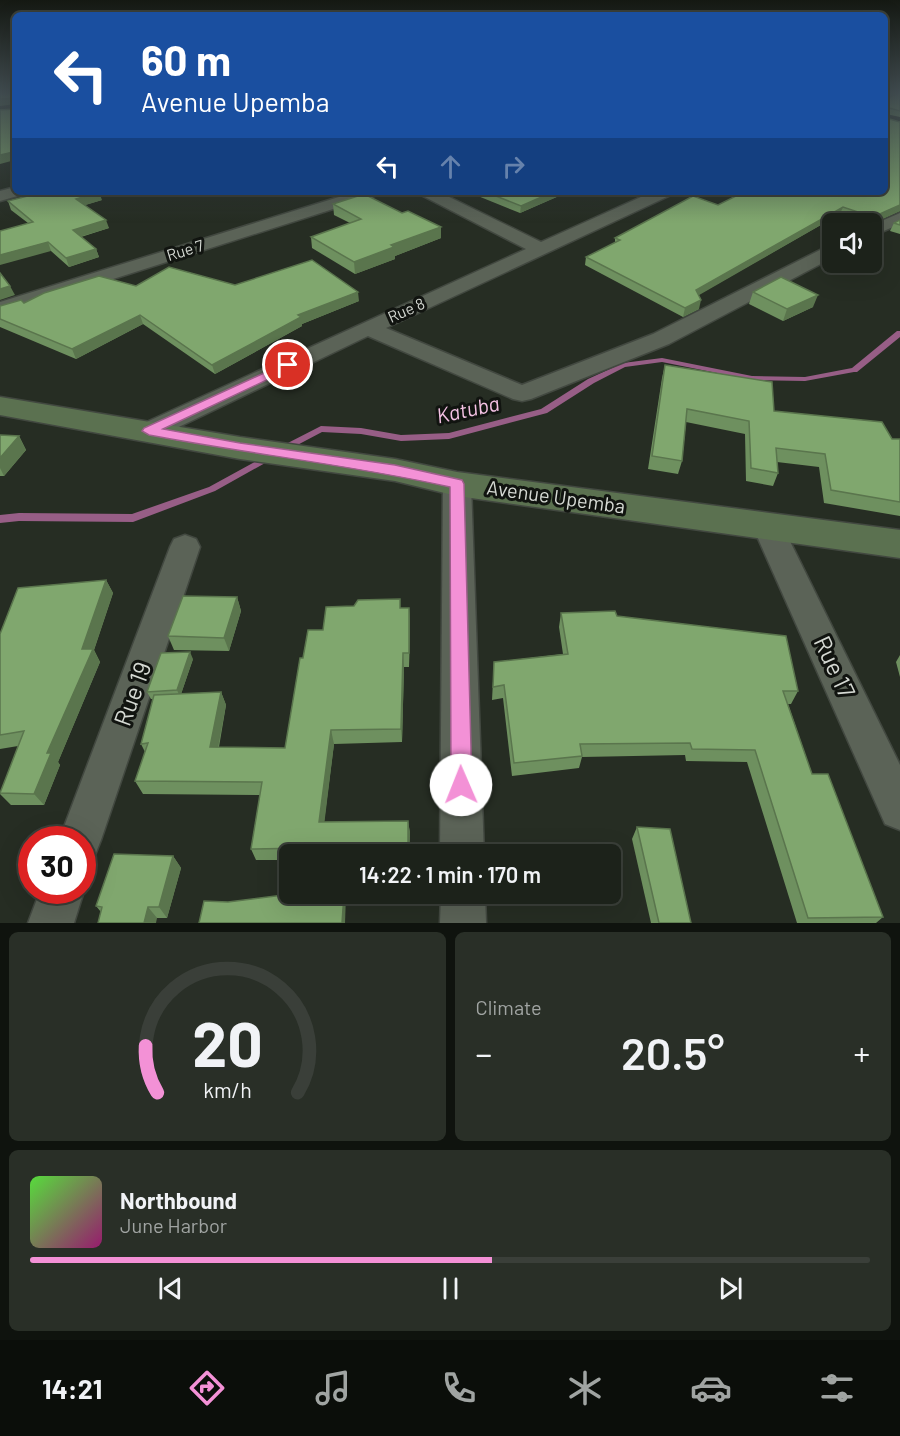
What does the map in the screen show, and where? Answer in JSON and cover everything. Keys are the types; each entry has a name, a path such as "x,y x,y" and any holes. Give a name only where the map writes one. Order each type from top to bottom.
{"street":[{"name":"Rue 7","path":"0,309 361,195"},
{"path":"433,195 541,249"},
{"name":"Rue 8","path":"149,431 658,195"},
{"path":"882,226 900,218"},
{"path":"368,328 522,394 661,339 822,256"},
{"name":"Avenue Upemba","path":"0,406 240,448 395,470 457,484 900,544"},
{"path":"457,484 462,844"},
{"name":"Rue 17","path":"767,525 900,809"},
{"name":"Rue 19","path":"85,826 185,548"},
{"path":"51,923 58,904"},
{"path":"463,904 464,923"}],"building":[{"path":"0,136 12,136 12,152 0,155"},
{"path":"888,136 900,136 900,205 882,213 861,213 843,207 832,213 822,213 822,219 696,290 701,300 685,308 586,257 620,240 615,238 693,196 718,205 738,195 888,195"},
{"path":"31,195 89,195 76,199 106,220 73,230 96,249 66,258 48,242 0,255 0,231 33,222 8,201"},
{"path":"366,195 402,213 408,211 441,227 391,245 394,247 354,262 311,237 361,219 333,204"},
{"path":"494,195 546,195 521,206"},
{"path":"312,260 358,292 298,315 301,317 212,365 140,315 72,349 0,319 0,306 21,300 24,303 44,293 99,276 136,286 169,267 235,285"},
{"path":"0,273 10,286 0,289"},
{"path":"781,277 818,295 787,309 753,292"},
{"path":"665,365 772,382 774,411 882,422 892,439 900,439 900,502 831,490 825,454 776,448 778,473 751,468 749,421 687,409 682,461 652,456"},
{"path":"0,435 19,436 0,458"},
{"path":"106,580 82,649 93,649 47,753 51,753 34,794 0,793 24,731 0,735 0,634 18,588"},
{"path":"183,596 237,597 224,638 168,636"},
{"path":"400,599 400,608 409,608 409,653 403,653 401,729 331,730 319,822 408,821 408,844 279,844 279,848 251,849 262,782 135,781 148,743 141,744 154,695 221,692 210,747 285,748 300,658 303,658 308,630 323,630 326,607 354,606 358,600"},
{"path":"615,611 617,616 786,636 798,691 783,691 812,774 828,774 883,917 808,918 755,750 692,749 690,743 580,744 582,756 514,763 504,685 493,687 494,662 568,654 561,613"},
{"path":"190,652 177,690 147,692 161,653"},
{"path":"637,827 670,829 691,923 659,923"},
{"path":"114,854 173,856 159,907 148,907 144,923 98,923 102,907 96,906"},
{"path":"279,896 279,904 343,904 342,923 199,923 204,901 228,902"}],"waterway":[{"name":"Katuba","path":"283,449 321,429 361,431 401,438 449,436 544,411 591,381 623,365 662,360 752,378 805,379 854,370 900,333"},
{"name":"Katuba","path":"0,519 19,517 133,518 212,489 271,456"}],"route":[{"path":"288,365 149,431 240,448 395,470 457,484 461,785"}]}
